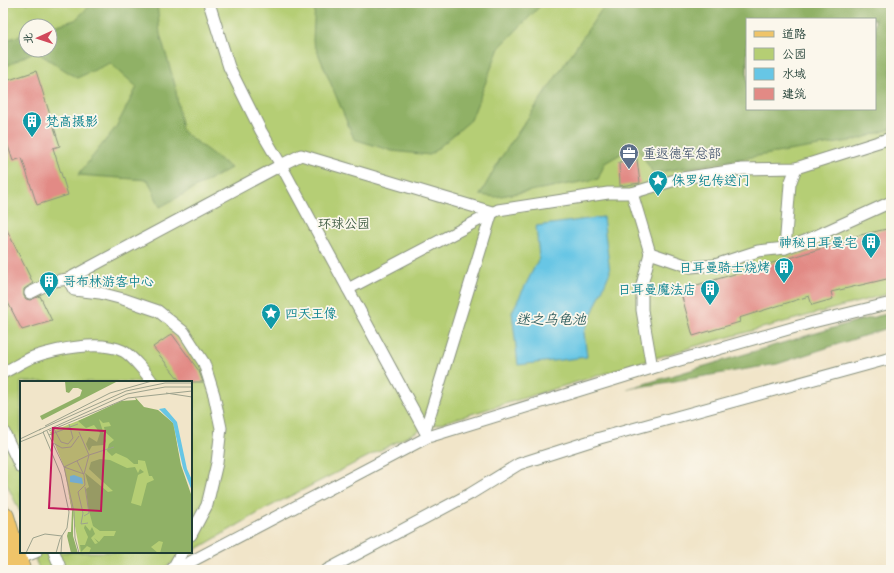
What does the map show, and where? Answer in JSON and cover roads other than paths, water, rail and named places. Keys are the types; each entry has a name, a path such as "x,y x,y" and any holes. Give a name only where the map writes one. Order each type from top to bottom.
{"main road":[{"path":"3,517 18,565"}],"lane":[{"path":"209,3 229,67 261,131 281,165 427,434"},
{"path":"348,289 498,210 608,193 632,193 682,178 742,169 796,168 891,138"},
{"path":"30,293 54,281 68,279 301,155 492,212"},
{"path":"785,248 790,184 796,168"},
{"path":"632,193 650,253 642,285 642,310 652,368"},
{"path":"650,253 691,267 715,265 758,251 785,248 806,241 891,202"},
{"path":"427,434 492,212"},
{"path":"68,279 74,290 100,293 123,298 158,311 184,332 204,363 214,395 221,428 218,463 207,505 192,533"},
{"path":"173,570 427,434 813,322 891,302"},
{"path":"3,373 31,358 65,349 99,346 124,351 148,375 151,381"},
{"path":"327,570 470,494 519,464 600,438 891,358"},
{"path":"3,430 20,466"},
{"path":"18,565 35,553"},
{"path":"54,553 61,570"},
{"path":"173,570 182,553"}],"water":[{"name":"迷之乌龟池","path":"603,217 610,272 584,332 587,357 518,365 512,312 539,258 536,226"}],"place":[{"name":"梵高摄影","path":"32,138"},
{"name":"重返德军总部","path":"629,170"},
{"name":"侏罗纪传送门","path":"658,197"},
{"name":"神秘日耳曼宅","path":"871,259"},
{"name":"日耳曼骑士烧烤","path":"784,284"},
{"name":"哥布林游客中心","path":"49,298"},
{"name":"日耳曼魔法店","path":"710,306"},
{"name":"四天王像","path":"271,330"}],"park label":[{"name":"环球公园","path":"344,223"}]}
